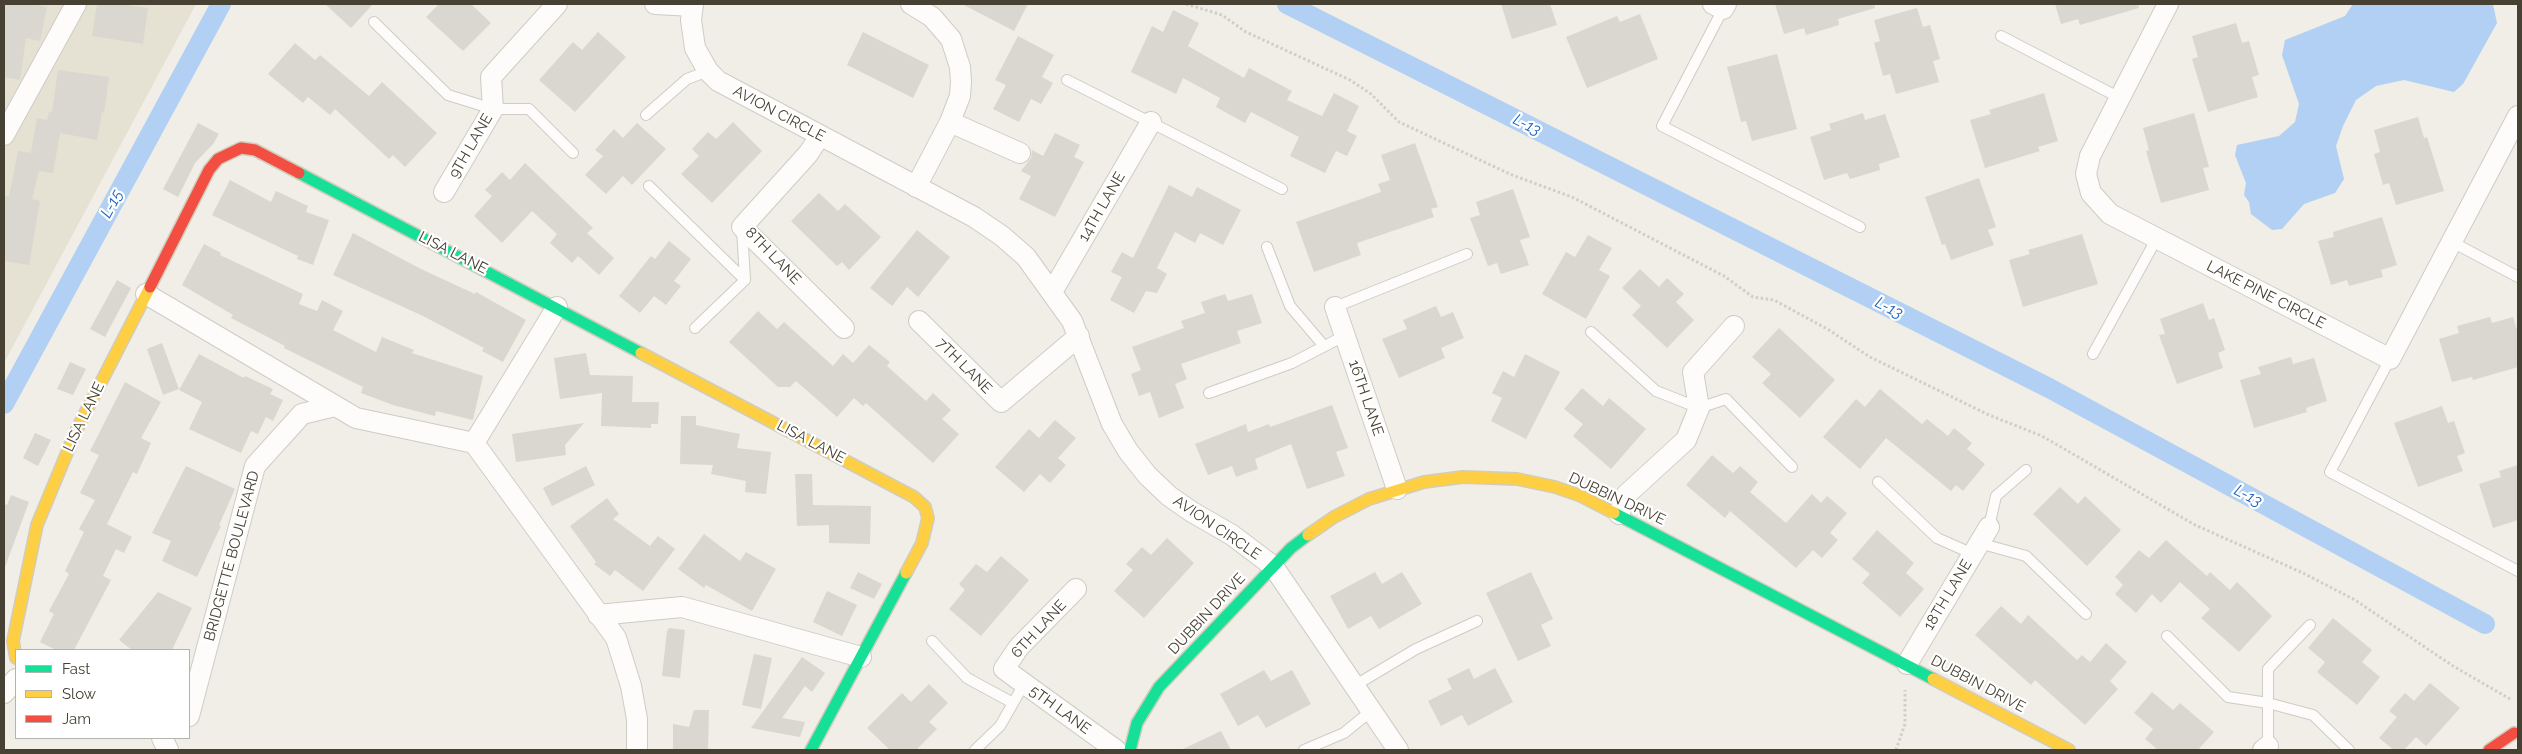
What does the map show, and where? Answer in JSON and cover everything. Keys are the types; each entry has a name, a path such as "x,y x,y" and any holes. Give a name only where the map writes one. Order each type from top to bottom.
{"street":[{"path":"4,135 76,4"},
{"path":"655,4 693,5"},
{"name":"LAKE PINE CIRCLE","path":"2168,4 2090,156 2086,174 2091,193 2110,214 2390,359"},
{"name":"AVION CIRCLE","path":"693,5 691,27 695,48 708,72 718,81 974,217 1002,236 1026,258 1072,321 1112,424 1128,450 1147,475 1184,507 1232,535 1273,566 1398,750"},
{"name":"9TH LANE","path":"444,192 493,109 491,77 551,6"},
{"path":"916,187 950,122 960,96 960,67 956,53 946,34 932,17 919,6"},
{"path":"2390,359 2518,116"},
{"path":"950,122 1020,153"},
{"name":"14TH LANE","path":"1052,292 1151,122"},
{"name":"8TH LANE","path":"820,136 808,154 742,227 844,328"},
{"name":"LISA LANE","path":"15,652 13,641 37,525 76,431 209,170 218,159 228,152 241,148 254,150 557,307 914,496 925,507 928,518 922,542 811,750"},
{"path":"146,294 356,418 474,444 616,638 627,670 637,719 637,750"},
{"path":"474,444 557,307"},
{"name":"16TH LANE","path":"1334,307 1397,489"},
{"name":"7TH LANE","path":"919,321 1001,402 1079,336"},
{"path":"1619,514 1627,494 1686,440 1698,408 1693,372 1734,326"},
{"name":"BRIDGETTE BOULEVARD","path":"190,712 255,466 302,414 334,406"},
{"name":"DUBBIN DRIVE","path":"1130,750 1136,723 1150,698 1291,548 1334,517 1369,499 1424,482 1464,477 1504,478 1556,488 1581,496 1619,514 2069,750"},
{"name":"18TH LANE","path":"1907,664 1981,541"},
{"name":"6TH LANE","path":"1004,669 1019,647 1076,589"},
{"path":"598,615 682,607 861,657"},
{"name":"5TH LANE","path":"1004,669 1116,750"},
{"path":"4,693 15,680"},
{"path":"2489,750 2515,736"}],"lane":[{"path":"1721,6 1662,126 1860,227"},
{"path":"374,22 448,95 493,109 529,109 573,153"},
{"path":"2002,36 2120,98"},
{"path":"646,114 686,79 708,72"},
{"path":"1067,80 1282,189"},
{"path":"649,186 745,280"},
{"path":"694,328 745,280 742,227"},
{"path":"2093,354 2157,238"},
{"path":"2452,242 2518,277"},
{"path":"1268,247 1290,306 1324,346"},
{"path":"1334,307 1467,254"},
{"path":"1591,332 1656,391 1698,408 1726,399 1792,467"},
{"path":"1209,393 1292,363 1344,336"},
{"path":"2390,359 2330,472 2518,571"},
{"path":"1981,541 1996,496 2026,470"},
{"path":"1878,482 1936,538 1981,541 2026,556 2086,614"},
{"path":"1354,686 1416,649 1477,621"},
{"path":"2265,748 2268,669 2310,625"},
{"path":"2167,636 2228,697 2268,703 2312,715 2349,750"},
{"path":"932,640 967,678 1013,703"},
{"path":"975,750 1000,726 1024,684"},
{"path":"1304,750 1344,733 1371,711"}],"path":[{"path":"1186,4 1222,15 1246,32 1350,80 1371,94 1399,122 1512,175 1572,197 1724,276 1753,297 1774,300 1829,330 1870,357 1989,415 2042,436 2195,525 2303,573 2355,600 2453,666 2512,700"},
{"path":"1896,750 1906,724 1907,664"}],"shaded area":[{"path":"4,4 196,4 4,363"}],"water":[{"path":"2353,4 2493,4 2497,23 2463,84 2454,92 2404,80 2376,86 2356,100 2343,126 2336,146 2344,179 2335,193 2304,204 2282,229 2272,230 2251,214 2249,202 2244,195 2246,183 2235,155 2237,145 2279,136 2295,122 2299,104 2282,55 2285,40 2345,16"}],"building":[{"path":"4,4 31,4 47,7 40,41 26,38 20,80 4,77"},
{"path":"97,4 120,4 148,8 143,44 92,36"},
{"path":"325,4 373,4 351,28"},
{"path":"439,4 471,4 491,23 463,51 426,17"},
{"path":"962,4 1028,4 1014,31"},
{"path":"1501,4 1550,4 1557,25 1512,39"},
{"path":"1775,4 1874,4 1875,8 1838,19 1839,25 1806,35 1804,28 1784,34"},
{"path":"2055,4 2138,4 2139,8 2080,25 2078,19 2061,24"},
{"path":"1917,8 1923,27 1930,25 1940,59 1933,61 1939,82 1896,94 1890,74 1883,76 1874,43 1880,41 1874,20"},
{"path":"1173,10 1199,23 1188,46 1244,78 1249,68 1292,91 1287,100 1322,116 1334,93 1359,106 1347,131 1357,136 1347,156 1336,151 1325,173 1290,156 1299,137 1251,112 1245,123 1216,107 1220,98 1183,78 1176,94 1131,72 1152,26 1163,32"},
{"path":"1640,14 1658,59 1587,88 1566,37 1617,16 1620,22"},
{"path":"2236,23 2242,43 2249,41 2259,75 2252,77 2258,97 2208,112 2192,59 2198,57 2192,36"},
{"path":"598,32 626,57 575,112 539,80 573,42 582,50"},
{"path":"863,32 929,65 913,98 847,65"},
{"path":"1018,36 1054,55 1042,77 1053,83 1041,104 1031,99 1019,122 993,109 1006,85 995,80"},
{"path":"295,43 315,60 320,55 369,96 382,82 437,133 405,167 393,155 389,159 335,109 330,115 308,97 303,103 268,74"},
{"path":"1777,54 1797,129 1752,141 1746,121 1741,122 1727,67"},
{"path":"58,70 109,77 104,113 102,112 97,140 60,133 53,173 39,171 32,199 40,201 29,265 4,261 4,196 9,197 18,151 31,153 37,118 47,120 49,112 52,112"},
{"path":"2044,93 2058,141 2038,147 2040,151 1985,168 1970,120 1991,114 1989,110"},
{"path":"1863,113 1865,120 1885,114 1900,157 1879,164 1880,170 1850,179 1847,173 1824,180 1810,137 1831,130 1829,124"},
{"path":"2194,113 2209,167 2203,168 2209,190 2161,203 2146,151 2149,150 2143,128"},
{"path":"2418,117 2424,138 2427,137 2444,191 2396,205 2389,183 2383,185 2374,154 2380,152 2374,130"},
{"path":"733,122 762,151 712,203 681,174 699,156 692,149 708,132 716,139"},
{"path":"198,123 219,134 213,144 195,163 178,197 163,189"},
{"path":"637,123 666,149 632,185 623,176 606,194 585,175 603,156 595,150 614,129 623,138"},
{"path":"1055,133 1080,145 1074,157 1084,162 1055,217 1019,199 1031,176 1021,171 1031,158 1032,150 1043,156"},
{"path":"1415,143 1438,207 1431,209 1434,217 1357,243 1361,255 1314,272 1296,222 1381,192 1378,184 1390,180 1381,155"},
{"path":"525,163 593,228 587,233 614,258 599,275 578,256 572,263 550,243 557,234 532,211 502,243 474,216 492,196 485,190 502,172 510,180"},
{"path":"1979,178 1996,227 1988,230 1994,245 1951,260 1945,244 1942,245 1925,197"},
{"path":"230,180 271,202 276,191 308,206 306,212 329,220 313,265 297,259 298,256 212,215"},
{"path":"1169,185 1192,197 1197,187 1241,210 1223,245 1200,233 1195,243 1175,232 1157,268 1167,274 1157,293 1146,291 1134,313 1110,300 1122,277 1111,272 1122,252 1133,258"},
{"path":"1513,189 1530,237 1520,240 1529,265 1501,274 1497,263 1488,266 1470,218 1480,215 1476,202"},
{"path":"819,193 838,211 845,204 881,237 849,270 842,262 837,266 791,221"},
{"path":"2382,217 2397,265 2381,270 2383,277 2349,286 2347,280 2331,285 2318,241 2334,237 2333,232"},
{"path":"917,230 950,257 918,297 907,287 892,306 870,288"},
{"path":"353,233 421,269 475,294 476,292 526,320 503,362 482,351 484,348 423,316 333,275"},
{"path":"2082,234 2098,284 2023,307 2009,260 2030,254 2028,250"},
{"path":"1588,235 1612,248 1599,270 1610,276 1586,319 1542,294 1566,252 1575,257"},
{"path":"669,241 691,259 674,281 681,286 666,305 654,296 640,313 619,296 651,256 655,259"},
{"path":"204,244 221,253 220,255 303,294 299,304 317,311 322,300 343,311 333,330 376,352 382,337 414,350 412,353 483,376 473,420 436,411 435,416 393,405 361,393 363,387 284,348 285,346 231,318 233,315 182,285"},
{"path":"1640,269 1659,287 1667,278 1684,294 1676,302 1694,320 1667,348 1632,315 1641,306 1622,288"},
{"path":"117,280 131,288 105,337 90,329"},
{"path":"1225,294 1228,301 1252,294 1262,323 1237,331 1241,343 1181,364 1187,379 1175,384 1184,408 1159,418 1150,392 1139,396 1131,374 1141,370 1132,347 1184,328 1181,321 1205,313 1201,302"},
{"path":"2203,303 2209,320 2214,318 2225,350 2218,353 2223,368 2177,384 2159,335 2165,334 2160,319"},
{"path":"1436,306 1441,317 1453,312 1464,338 1441,348 1445,358 1399,378 1382,339 1407,329 1403,320"},
{"path":"758,311 777,329 784,322 833,366 843,354 853,363 869,345 890,362 887,366 926,401 933,393 951,410 942,419 959,434 933,463 866,403 863,406 854,398 837,417 796,381 790,387 778,387 729,342"},
{"path":"2490,317 2492,323 2513,317 2518,333 2518,367 2473,380 2472,377 2452,382 2439,339 2459,333 2457,326"},
{"path":"1779,328 1835,380 1800,418 1762,383 1771,374 1752,357"},
{"path":"162,343 179,389 163,395 147,349"},
{"path":"586,353 590,375 633,376 632,402 659,402 658,424 651,424 651,428 601,426 602,393 560,399 554,358"},
{"path":"199,354 244,378 245,376 273,389 270,394 283,400 273,421 266,417 258,434 251,431 241,453 189,429 202,402 179,390"},
{"path":"1525,354 1560,372 1526,439 1491,421 1502,398 1492,393 1503,371 1514,377"},
{"path":"2291,357 2293,364 2314,358 2327,401 2306,408 2307,412 2254,428 2240,380 2261,374 2258,367"},
{"path":"70,362 86,369 73,395 57,389"},
{"path":"125,382 161,402 141,438 151,443 137,474 133,472 107,524 132,537 124,553 116,549 103,576 111,580 75,649 54,649 40,642 54,614 49,611 69,574 65,571 84,532 79,529 95,500 80,493 99,455 90,451"},
{"path":"1582,388 1603,406 1609,398 1646,429 1611,469 1573,436 1583,424 1564,409"},
{"path":"1880,389 1922,424 1927,419 1948,436 1954,428 1972,443 1967,449 1985,464 1963,491 1956,485 1951,491 1886,438 1860,469 1823,437 1856,399 1865,407"},
{"path":"1332,405 1348,448 1336,452 1345,476 1307,489 1291,444 1255,459 1258,469 1236,477 1232,466 1208,475 1195,444 1246,424 1248,432 1269,424 1270,427"},
{"path":"2442,406 2448,423 2454,421 2465,453 2457,456 2463,471 2418,487 2394,423"},
{"path":"681,416 696,416 696,425 740,434 737,448 771,452 766,494 745,492 746,481 711,474 713,465 680,464"},
{"path":"1055,420 1076,438 1058,458 1066,465 1050,483 1040,474 1024,492 995,467 1029,429 1039,438"},
{"path":"584,423 565,445 566,455 516,462 512,434"},
{"path":"35,433 51,440 38,466 23,458"},
{"path":"1712,455 1733,473 1740,466 1758,482 1750,492 1786,523 1812,494 1821,503 1827,496 1847,513 1830,533 1838,540 1822,558 1813,550 1796,568 1730,511 1725,518 1686,485"},
{"path":"2518,465 2518,520 2493,528 2479,484 2501,477 2499,471"},
{"path":"186,466 235,489 219,525 221,526 197,577 162,561 171,541 152,533"},
{"path":"586,466 595,485 552,506 543,488"},
{"path":"795,474 812,474 813,505 871,506 870,544 829,543 829,525 797,526"},
{"path":"2060,487 2078,504 2085,496 2121,530 2087,566 2033,514"},
{"path":"11,495 29,502 5,567 4,504 7,505"},
{"path":"607,498 619,514 613,519 650,546 658,536 675,549 643,591 615,570 610,576 594,564 596,562 570,526"},
{"path":"1877,530 1914,563 1906,573 1924,589 1900,617 1862,583 1870,574 1852,559"},
{"path":"704,534 740,561 746,552 776,569 752,611 706,585 704,588 678,569"},
{"path":"1167,538 1194,563 1144,618 1114,591 1133,570 1126,564 1142,547 1151,555"},
{"path":"2166,540 2207,576 2210,572 2230,590 2237,582 2272,616 2239,652 2201,618 2210,609 2180,582 2161,603 2152,594 2136,613 2115,594 2123,585 2115,577 2139,550 2149,558"},
{"path":"1001,556 1029,580 981,636 949,609 965,590 959,584 976,564 987,572"},
{"path":"858,572 882,584 874,599 850,588"},
{"path":"1375,572 1382,584 1402,572 1422,604 1379,629 1371,616 1348,629 1330,596"},
{"path":"1531,572 1553,619 1541,625 1551,646 1518,661 1486,593"},
{"path":"827,591 857,605 842,636 813,622"},
{"path":"158,592 192,608 172,649 131,649 119,640"},
{"path":"2001,606 2021,624 2028,615 2077,660 2082,655 2090,662 2106,643 2127,662 2110,681 2118,689 2085,725 2035,680 2031,685 1975,635"},
{"path":"2333,618 2372,650 2362,662 2380,677 2357,705 2317,672 2325,662 2308,648"},
{"path":"669,628 685,630 680,678 662,676 667,631"},
{"path":"754,654 772,658 761,709 742,705"},
{"path":"802,657 825,673 812,692 805,686 782,718 805,722 800,737 751,728"},
{"path":"1469,668 1474,679 1495,668 1513,702 1468,726 1462,715 1441,726 1428,701 1452,689 1447,679"},
{"path":"1264,670 1271,681 1292,670 1311,704 1266,728 1258,715 1238,726 1220,694"},
{"path":"2430,683 2460,708 2426,746 2416,737 2404,750 2394,750 2379,738 2397,717 2389,711 2405,693 2414,701"},
{"path":"929,684 948,703 929,722 937,729 916,750 890,750 867,728 902,693 911,702"},
{"path":"2152,692 2173,710 2180,703 2214,732 2198,750 2158,750 2145,739 2153,729 2134,713"},
{"path":"694,710 709,710 708,750 673,750 673,724 689,727"},
{"path":"1221,731 1231,750 1181,750"}],"waterway":[{"name":"L-15","path":"4,404 221,4"},
{"name":"L-13","path":"1287,4 2049,388 2485,624"}],"traffic: fast":[{"path":"299,173 641,353"},
{"path":"1614,513 1933,679"},
{"path":"1130,750 1137,723 1159,687 1291,548 1308,535"},
{"path":"811,750 906,573"}],"traffic: slow":[{"path":"15,652 13,641 37,525 76,431 150,287"},
{"path":"641,353 914,497 925,507 928,518 922,543 906,573"},
{"path":"1308,535 1334,517 1369,499 1424,482 1463,477 1517,479 1555,487 1581,496 1614,513"},
{"path":"1933,679 2069,750"}],"traffic: jam":[{"path":"150,287 209,170 218,159 241,148 255,150 299,173"},
{"path":"2489,750 2514,733"}]}
